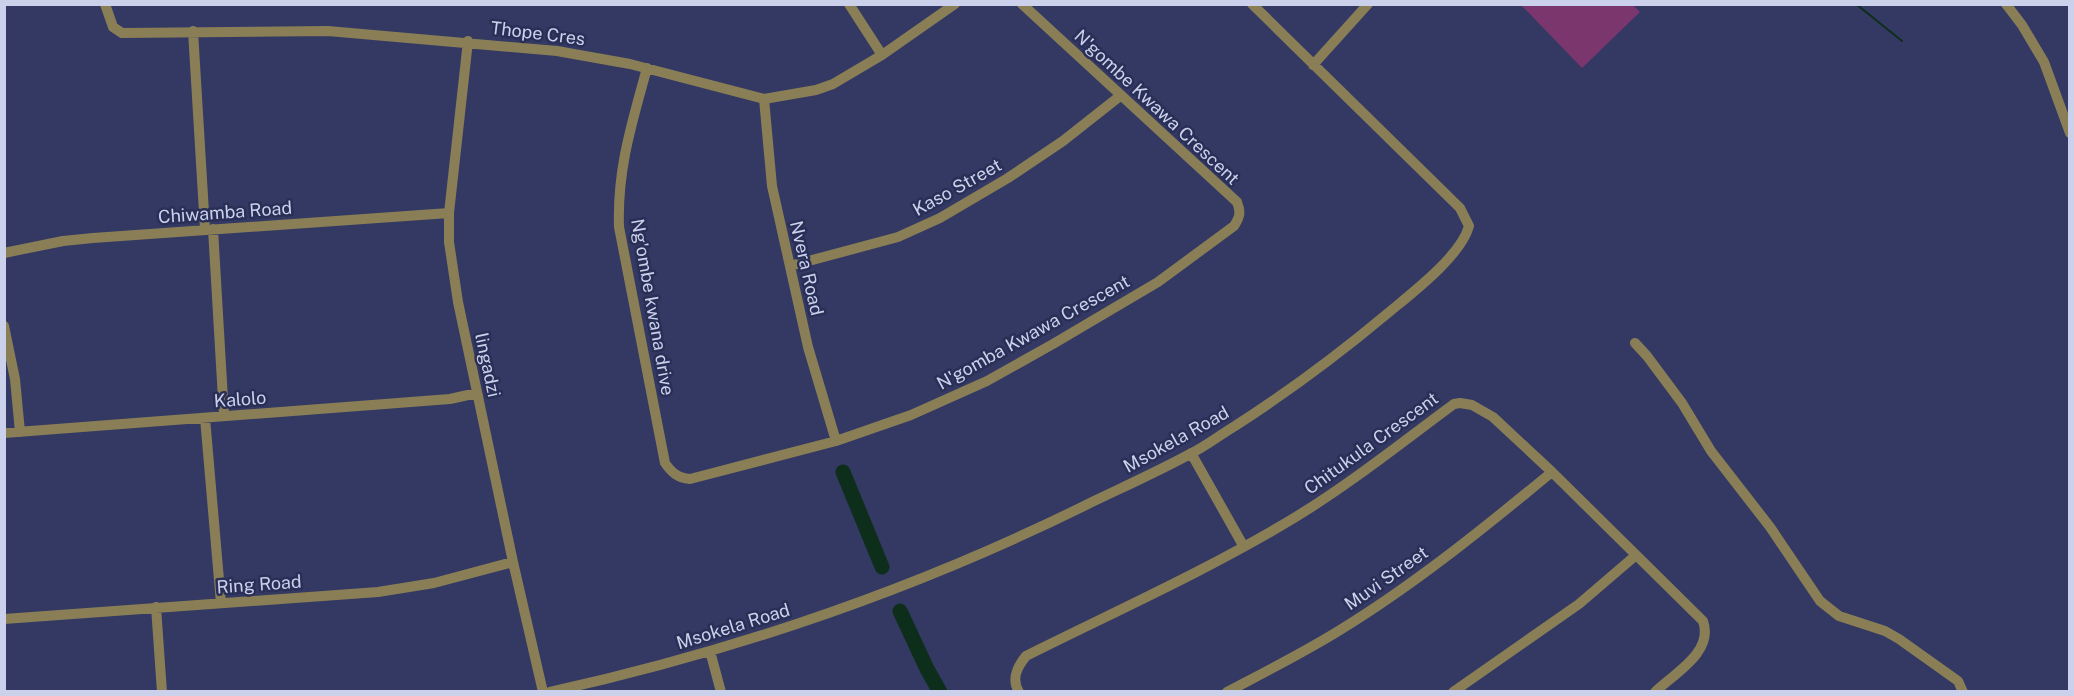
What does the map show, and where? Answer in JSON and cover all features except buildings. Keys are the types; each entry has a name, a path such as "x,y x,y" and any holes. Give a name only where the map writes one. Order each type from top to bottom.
{"street":[{"name":"Thope Cres","path":"105,4 113,27 122,33 328,30 468,41 576,53 647,68 764,99 816,90 833,84 882,56 951,6"},
{"path":"849,4 882,56"},
{"name":"N'gombe Kwawa Crescent","path":"1022,4 1237,202 1240,211"},
{"name":"Msokela Road","path":"550,692 627,675 710,651 824,615 901,587 998,547 1191,453 1275,400 1371,328 1459,248 1466,237 1469,226 1460,208 1252,4"},
{"path":"1313,65 1368,4"},
{"path":"2006,4 2044,62 2070,133"},
{"path":"193,32 224,416"},
{"name":"lingadzi","path":"468,41 449,213 449,242 456,293 543,692"},
{"name":"Ng'ombe kwana drive","path":"647,68 620,176 618,198 620,227 665,463 677,476"},
{"name":"Kaso Street","path":"790,266 898,237 940,218 1008,178 1063,141 1120,96"},
{"name":"Nvera Road","path":"764,99 772,186 814,368 836,441"},
{"name":"N'gomba Kwawa Crescent","path":"677,476 690,479 708,476 836,441 922,410 987,381 1158,282 1234,226 1239,219 1240,211"},
{"name":"Chiwamba Road","path":"4,253 73,240 449,213"},
{"path":"4,326 15,379 20,432"},
{"path":"1635,343 1682,403 1711,451 1770,527 1820,601 1839,616 1885,631 1899,639 1958,681 1963,692"},
{"name":"Kalolo","path":"4,433 450,399 477,393"},
{"name":"Chitukula Crescent","path":"1019,692 1016,686 1016,674 1026,656 1244,547 1345,485 1454,404 1460,402 1472,405 1493,417 1701,617 1707,630 1699,653 1654,692"},
{"path":"205,418 221,603"},
{"path":"1191,453 1244,547"},
{"name":"Muvi Street","path":"1227,692 1307,650 1372,609 1494,520 1552,472"},
{"path":"1453,692 1579,604 1635,555"},
{"name":"Ring Road","path":"4,618 395,590 434,583 513,562"},
{"path":"156,607 162,692"},
{"path":"710,651 721,692"}],"shaded area":[{"path":"1521,5 1633,5 1640,12 1582,68"}],"waterway":[{"path":"1856,4 1902,41"},
{"path":"843,472 882,567"},
{"path":"900,611 940,692"}]}
